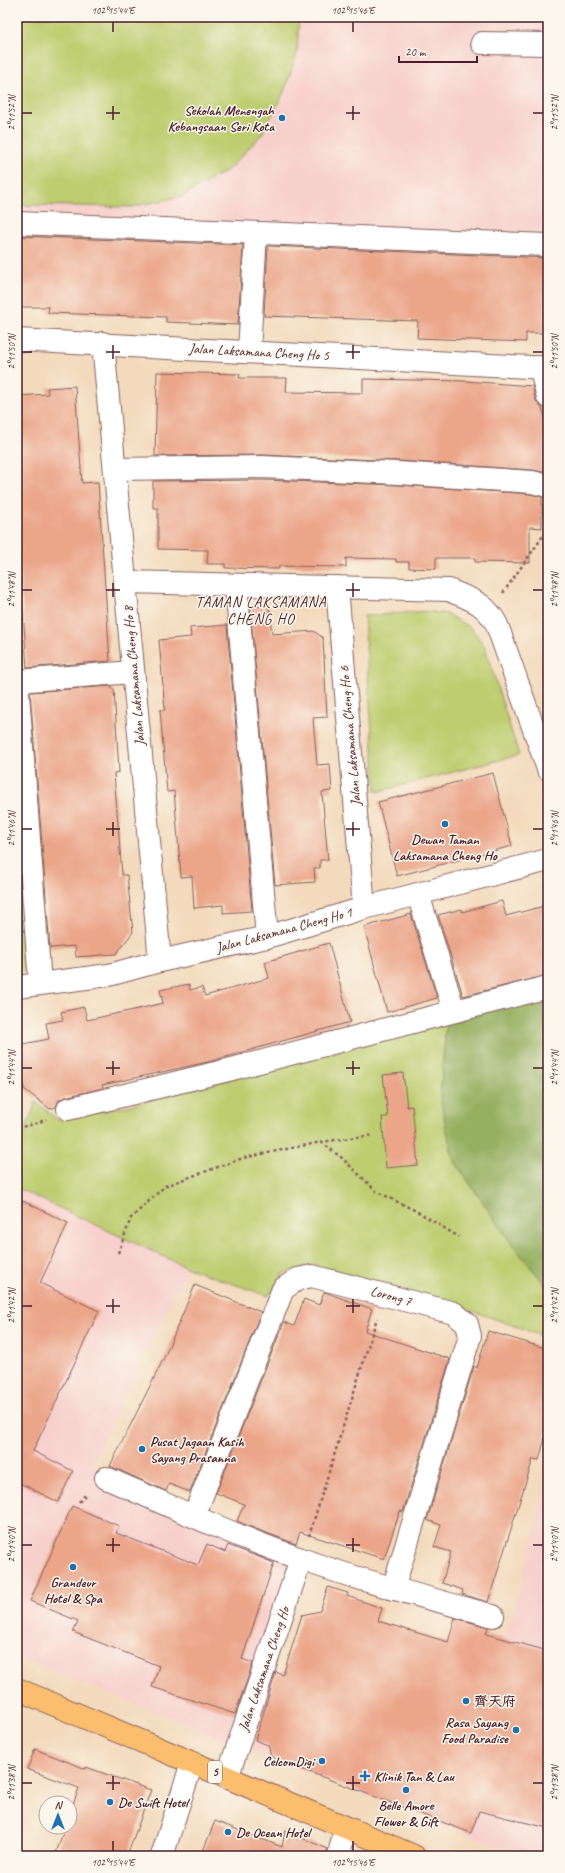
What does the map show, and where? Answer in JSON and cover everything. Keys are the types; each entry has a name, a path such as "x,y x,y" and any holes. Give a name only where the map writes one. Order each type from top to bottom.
{"main road":[{"name":"5","path":"17,1689 414,1856"}],"street":[{"path":"482,43 548,44"},
{"path":"17,223 548,245"},
{"path":"250,352 256,233"},
{"name":"Jalan Laksamana Cheng Ho 5","path":"17,340 103,343 544,368"},
{"name":"Jalan Laksamana Cheng Ho 8","path":"103,343 160,961"},
{"path":"544,368 548,397"},
{"path":"115,469 262,467 398,473 532,482 548,486"},
{"path":"125,582 449,590 480,604 490,612 497,625 548,769"},
{"path":"236,585 267,937"},
{"name":"Jalan Laksamana Cheng Ho 6","path":"337,587 364,908"},
{"path":"40,983 17,688 133,672"},
{"name":"Jalan Laksamana Cheng Ho 1","path":"17,987 109,975 160,961 267,937 364,908 548,860"},
{"path":"418,894 454,1011"},
{"path":"68,1109 232,1069 548,987"},
{"name":"Lorong 7","path":"194,1516 283,1289 298,1280 312,1276 454,1313 467,1324 470,1336 393,1589"},
{"path":"106,1478 194,1516 301,1559 393,1589 493,1616"},
{"name":"Jalan Laksamana Cheng Ho","path":"227,1778 301,1559"},
{"path":"162,1856 192,1763"},
{"path":"339,1856 344,1827"}],"path":[{"path":"490,612 548,529"},
{"path":"17,1128 38,1123 68,1109"},
{"path":"118,1253 131,1218 165,1186 243,1158 321,1142 373,1135"},
{"path":"321,1142 342,1158 376,1191 418,1212 459,1237"},
{"path":"301,1559 384,1294"}],"shaded area":[{"name":"Sekolah Menengah Kebangsaan Seri Kota","path":"17,17 548,17 548,233 17,219"},
{"path":"17,1188 188,1268 90,1465 224,1523 310,1555 273,1669 386,1707 438,1721 410,1811 306,1772 17,1657"},
{"name":"Rasa Sayang Food Paradise","path":"548,1478 548,1856 519,1856 454,1828 504,1639 514,1612"}],"green space":[{"path":"17,17 299,17 297,53 284,92 262,134 229,169 183,196 132,207 17,205"},
{"path":"427,611 447,614 471,628 484,645 519,755 376,792 364,616"},
{"path":"17,797 29,970 17,971"},
{"path":"548,996 548,1288 511,1243 453,1159 440,1098 446,1023"},
{"path":"446,1023 440,1098 453,1159 511,1243 548,1288 548,1338 481,1314 316,1265 284,1273 268,1296 188,1268 17,1188 17,1148 36,1102 58,1120 132,1105"}],"building":[{"path":"17,236 243,245 238,325 166,322 166,317 48,313 49,307 17,307"},
{"path":"268,246 548,258 548,333 526,333 526,342 417,338 418,321 264,316"},
{"path":"157,372 240,374 239,378 287,378 286,392 363,393 363,379 465,381 532,386 536,401 542,408 548,428 548,471 543,470 543,472 533,470 399,461 263,455 155,456"},
{"path":"75,386 82,483 98,482 110,661 27,668 17,531 17,396 48,394 47,388"},
{"path":"262,480 397,485 530,494 542,497 542,528 530,527 530,563 475,562 475,558 436,558 436,569 409,568 409,562 396,562 396,559 346,558 346,567 279,566 279,569 225,568 225,564 207,564 208,550 158,549 158,508 153,508 153,481"},
{"path":"269,606 272,634 314,631 323,638 327,717 313,718 317,765 330,764 332,791 322,792 328,860 320,860 320,868 314,868 315,882 275,885 250,607"},
{"path":"227,625 252,911 223,913 223,905 194,908 192,876 181,877 174,791 167,792 160,710 165,710 159,640 191,637 190,628"},
{"path":"111,686 112,689 114,689 119,772 114,773 122,875 127,875 133,932 116,954 76,957 75,946 50,948 30,692"},
{"name":"Dewan Taman Laksamana Cheng Ho","path":"493,773 512,846 397,876 378,802"},
{"path":"502,901 506,916 548,905 548,975 463,996 438,915 462,909 462,912"},
{"path":"411,914 437,998 387,1012 364,927"},
{"path":"329,943 350,1022 208,1062 102,1085 103,1088 65,1097 59,1100 56,1107 50,1109 24,1089 18,1045 49,1039 46,1023 63,1020 61,1012 84,1007 87,1020 138,1009 163,1003 160,990 189,984 190,990 202,987 205,996 269,978 265,962"},
{"path":"403,1073 407,1107 412,1106 418,1165 386,1168 382,1117 388,1117 383,1075"},
{"path":"23,1201 68,1223 40,1283 99,1311 33,1451 73,1471 58,1502 18,1482 17,1484 17,1213"},
{"path":"195,1285 261,1312 190,1492 169,1484 166,1491 110,1466 164,1358"},
{"path":"324,1292 372,1309 365,1331 450,1359 403,1512 400,1511 384,1559 300,1532 296,1544 256,1529 237,1521 244,1504 216,1493 284,1322 294,1326 304,1299 319,1305"},
{"path":"488,1331 548,1349 548,1426 539,1460 533,1459 488,1602 462,1594 463,1590 442,1583 451,1552 434,1547 441,1525 427,1520 474,1366 477,1368"},
{"path":"72,1506 119,1526 116,1533 198,1565 207,1544 225,1552 228,1545 274,1563 242,1659 253,1663 235,1714 152,1687 159,1666 73,1632 78,1621 30,1601"},
{"path":"328,1587 348,1593 347,1596 382,1608 378,1621 448,1642 455,1618 488,1627 486,1634 548,1651 548,1828 479,1811 471,1833 275,1759 271,1756 268,1745 255,1740 276,1672 283,1675 302,1615 320,1611"},
{"name":"De Swift Hotel","path":"35,1749 86,1769 86,1767 151,1790 127,1856 55,1856 62,1835 78,1835 78,1795 76,1795 79,1788 27,1769"},
{"name":"De Ocean Hotel","path":"215,1821 282,1847 285,1831 328,1849 327,1856 201,1856"}],"place":[{"name":"Sekolah Menengah Kebangsaan Seri Kota","path":"282,118"},
{"name":"Dewan Taman Laksamana Cheng Ho","path":"445,824"},
{"name":"Pusat Jagaan Kasih Sayang Prasanna","path":"142,1449"},
{"name":"Grandeur Hotel & Spa","path":"73,1567"},
{"name":"齊天府","path":"466,1701"},
{"name":"Rasa Sayang Food Paradise","path":"516,1730"},
{"name":"CelcomDigi","path":"322,1761"},
{"name":"Klinik Tan & Lau","path":"365,1776"},
{"name":"Belle Amore Flower & Gift","path":"406,1790"},
{"name":"De Swift Hotel","path":"110,1802"},
{"name":"De Ocean Hotel","path":"228,1832"}],"district":[{"name":"TAMAN LAKSAMANA CHENG HO","path":"261,610"}]}
